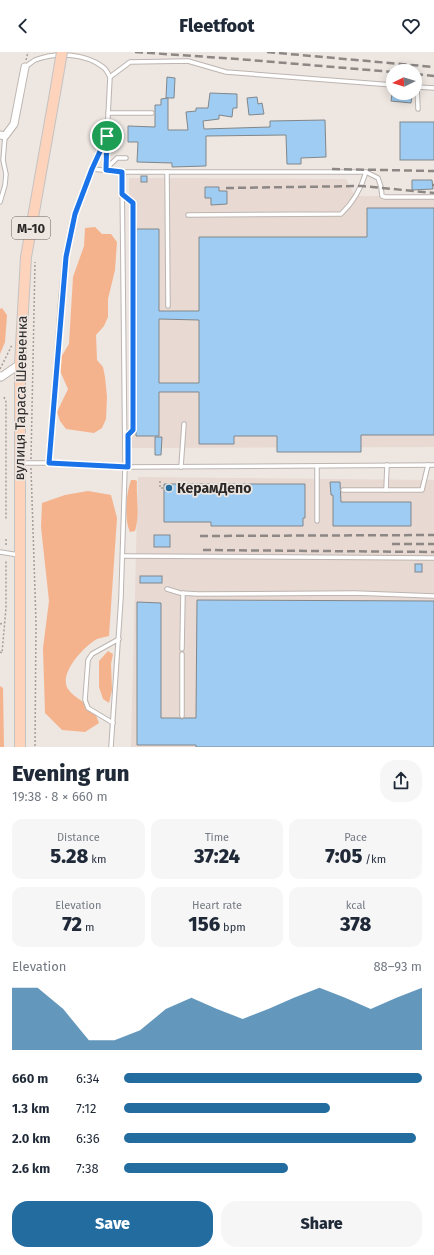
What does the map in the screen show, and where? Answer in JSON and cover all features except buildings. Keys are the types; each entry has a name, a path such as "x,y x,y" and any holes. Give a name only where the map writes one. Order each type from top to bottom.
{"main road":[{"name":"вулиця Тараса Шевченка","path":"20,747 20,364 26,257 62,52"}],"street":[{"path":"2,135 14,124 25,68"},
{"path":"0,376 1,377 20,364"}],"lane":[{"path":"25,68 34,60 56,54 84,57 104,67 110,77 106,170"},
{"path":"110,77 130,62 188,61 226,72 386,84"},
{"path":"422,87 434,88"},
{"path":"417,100 418,109"},
{"path":"108,113 152,113"},
{"path":"0,202 5,185 6,174 3,160 2,135"},
{"path":"49,463 66,257 75,214 92,169 107,136"},
{"path":"106,170 117,158 126,158"},
{"path":"92,169 122,172 366,172 378,178 382,196 434,197"},
{"path":"112,747 119,639 125,467 122,172"},
{"path":"167,172 168,306"},
{"path":"188,215 341,214 352,204 361,188 366,172"},
{"path":"181,467 184,424"},
{"path":"19,463 125,467 434,465"},
{"path":"386,465 386,490"},
{"path":"343,490 422,490 428,465"},
{"path":"317,466 317,521"},
{"path":"0,552 19,555"},
{"path":"122,556 434,558"},
{"path":"167,589 183,593 356,593 434,596"},
{"path":"182,649 183,593"},
{"path":"113,723 88,708 85,700 88,660 92,654 119,639"},
{"path":"182,654 182,716"}],"path":[{"path":"122,194 133,203 133,430 128,435"},
{"path":"35,255 31,463 36,623 35,747"},
{"path":"4,397 6,402 6,519"},
{"path":"160,481 160,488 164,488"},
{"path":"6,537 6,545"},
{"path":"0,652 2,653 6,561"},
{"path":"0,624 4,623"}],"shaded area":[{"path":"129,178 346,179 355,196 434,196 434,447 131,448"},
{"path":"95,227 102,234 111,234 117,242 115,270 108,299 108,317 104,326 96,335 97,360 103,367 105,377 107,397 106,419 102,428 94,433 66,429 60,421 57,412 68,389 60,371 58,362 69,344 73,277 84,246 85,228"},
{"path":"2,308 7,315 5,342 0,354 0,309"},
{"path":"138,477 434,480 434,747 131,747"},
{"path":"131,480 137,481 138,513 135,531 130,532 128,527 126,506"},
{"path":"88,491 111,495 117,518 109,636 97,639 79,654 69,668 66,676 68,689 95,712 99,723 85,732 62,730 45,713 43,648 49,601 41,527 42,503 65,495"},
{"path":"108,651 113,654 111,664 112,690 109,703 103,699 99,687 99,661"},
{"path":"0,686 3,688 4,747 0,747"}],"railway":[{"path":"135,52 386,71"},
{"path":"267,52 434,67"},
{"path":"422,75 434,76"},
{"path":"332,169 434,171"},
{"path":"226,188 362,186 434,193"},
{"path":"200,536 434,535"},
{"path":"392,544 434,544"},
{"path":"203,550 434,552"}],"place":[{"name":"КерамДепо","path":"169,488"}],"route":[{"path":"107,136 106,170 122,172 122,194 133,203 133,430 128,435 128,467 49,463 61,297 66,257 75,214 92,169 107,136"}]}
